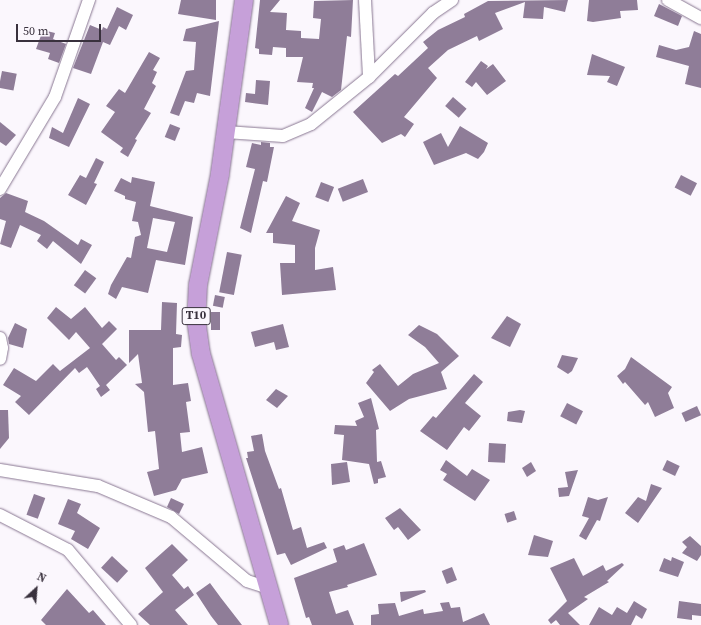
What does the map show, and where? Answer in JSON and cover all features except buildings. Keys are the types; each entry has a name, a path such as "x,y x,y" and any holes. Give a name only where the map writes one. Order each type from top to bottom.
{"highway":[{"name":"T10","path":"244,0 218,187 198,285 196,319 201,354 279,625"}],"street":[{"path":"0,189 55,97 89,0"},
{"path":"365,0 369,77"},
{"path":"226,132 283,136 311,124 369,77 433,13 452,0"},
{"path":"668,0 701,18"},
{"path":"0,338 2,348 0,359"},
{"path":"0,470 98,486 171,517 246,581 269,588"},
{"path":"0,514 68,550 131,625"}]}
